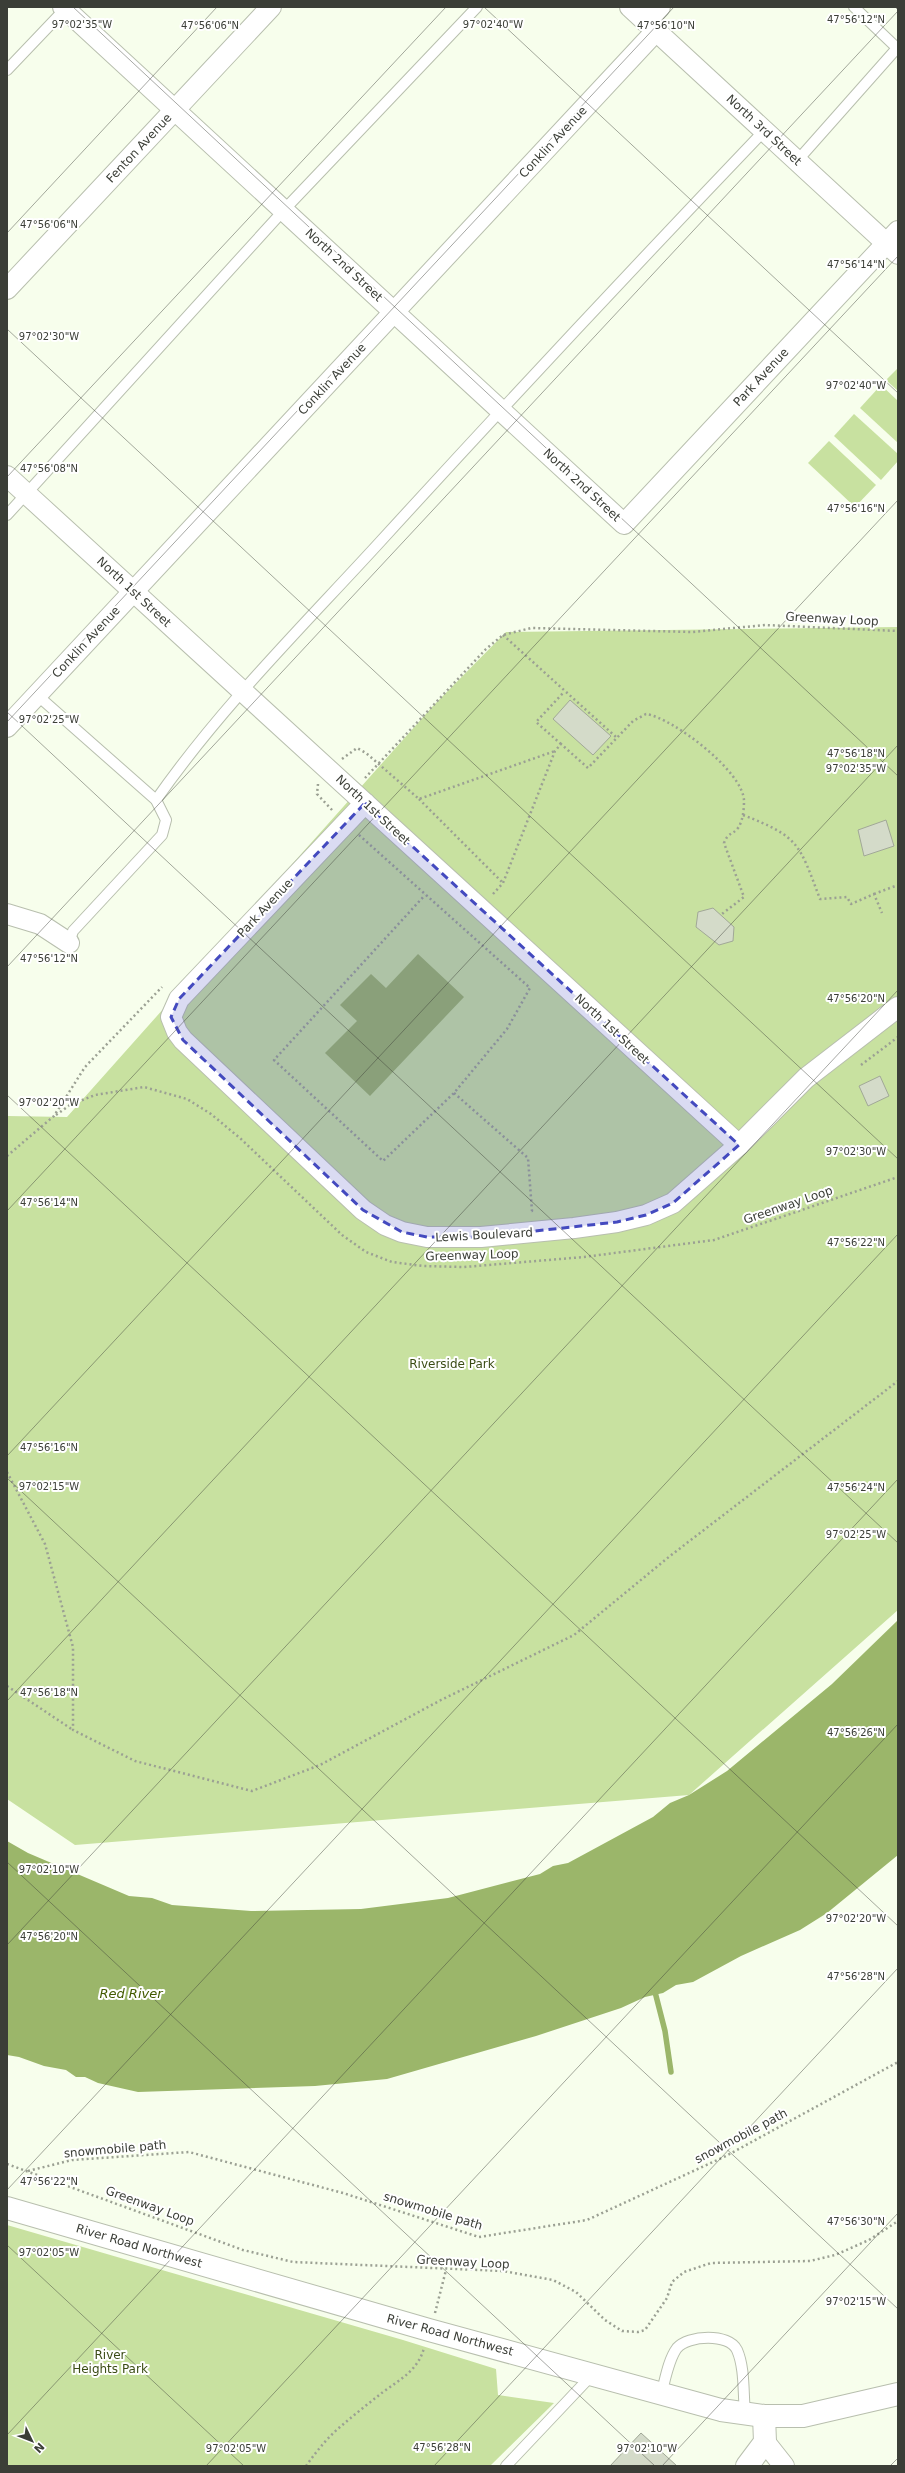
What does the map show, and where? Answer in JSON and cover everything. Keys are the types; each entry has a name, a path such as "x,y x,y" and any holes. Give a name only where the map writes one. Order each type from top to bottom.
{"street":[{"name":"Fenton Avenue","path":"7,289 271,7"},
{"name":"North 3rd Street","path":"630,7 797,161 894,243"},
{"name":"Conklin Avenue","path":"7,727 394,312 651,27 660,7"},
{"name":"North 2nd Street","path":"65,8 624,524"},
{"name":"Park Avenue","path":"624,524 894,243"},
{"name":"North 1st Street","path":"7,476 739,1145"},
{"name":"Park Avenue","path":"171,1018 179,999 365,803"},
{"path":"7,914 40,924 69,943"},
{"name":"Lewis Boulevard","path":"171,1018 177,1032 183,1040 364,1210 385,1225 402,1232 427,1237 481,1237 574,1228 646,1215 673,1203 739,1145 806,1078 898,1007"},
{"name":"River Road Northwest","path":"7,2208 429,2330 661,2395 754,2415 802,2416 898,2394"},
{"path":"754,2415 765,2442 784,2466"},
{"path":"747,2466 765,2442"}],"lane":[{"path":"7,516 284,210 477,7"},
{"path":"797,161 898,48 854,7"},
{"path":"7,70 65,8"},
{"path":"156,800 187,756 242,692 501,410 764,131"},
{"path":"37,695 156,800 166,820 162,835 73,931 69,943"},
{"path":"661,2395 677,2348 684,2343 720,2337 732,2342 738,2355 754,2415"},
{"path":"506,2466 592,2375"}],"path":[{"name":"Greenway Loop","path":"765,625 897,630"},
{"path":"503,636 616,737"},
{"path":"564,692 536,722 588,768 616,737 639,716 646,714 663,720 704,748 724,766 740,784 744,800 743,815 738,829 727,835 724,843 744,897 722,914"},
{"path":"480,908 502,883 555,751 561,744"},
{"path":"424,895 274,1060 382,1161 454,1093 507,1029 530,988 424,895 346,823 317,794 316,787 329,770 357,748 366,753 418,799 502,883"},
{"path":"418,799 555,751"},
{"path":"743,815 768,824 790,837 802,852 820,899 847,896 851,904 898,884"},
{"path":"874,894 882,913"},
{"path":"861,1065 898,1036"},
{"name":"Greenway Loop","path":"54,1116 70,1105 95,1095 144,1087 187,1099 212,1114 342,1234 366,1252 392,1262 423,1266 464,1267 584,1257 714,1240 898,1177"},
{"path":"454,1093 528,1158 532,1211 524,1212"},
{"path":"7,1686 73,1730 135,1761 252,1791 320,1765 441,1700 574,1635 670,1556 898,1381"},
{"path":"7,1472 45,1544 73,1647 73,1730"},
{"name":"snowmobile path","path":"27,2171 72,2160 189,2152 343,2193 479,2237 587,2220 726,2156 898,2062"},
{"name":"Greenway Loop","path":"7,2164 243,2250 292,2262 446,2270 503,2271 553,2280 576,2292 605,2320 622,2331 638,2332 645,2330 667,2298 672,2282 684,2272 711,2263 810,2261 835,2255 869,2240 898,2222"},
{"path":"306,2466 321,2445 383,2392 404,2378 416,2366 429,2330 446,2270"}],"highlighted area":[{"path":"365,803 739,1145 673,1203 646,1215 617,1222 481,1237 427,1237 402,1232 363,1210 183,1040 171,1017 179,999"}],"green space":[{"path":"898,368 898,391 886,380"},
{"path":"881,385 898,401 898,443 860,408"},
{"path":"854,414 898,454 898,461 881,480 834,436"},
{"path":"829,441 876,485 855,507 808,463"},
{"name":"Riverside Park","path":"898,627 898,1610 689,1795 75,1845 7,1799 7,1116 67,1117 433,706 506,632"},
{"name":"River Heights Park","path":"7,2225 403,2340 496,2369 498,2395 554,2403 490,2466 7,2466"}],"water":[{"path":"418,954 464,997 370,1096 325,1053 357,1021 340,1005 371,974 386,988"},
{"name":"Red River","path":"898,1620 898,1855 827,1913 800,1930 741,1956 693,1982 676,1985 663,1993 645,1997 621,2008 536,2036 387,2079 315,2086 138,2092 98,2083 85,2077 76,2077 66,2070 44,2066 19,2057 7,2055 7,1841 28,1853 129,1896 152,1898 172,1905 251,1911 361,1909 448,1898 540,1874 553,1866 568,1863 653,1817 670,1803 689,1795 727,1771 832,1684"}],"building":[{"path":"570,700 611,736 593,755 553,719"},
{"path":"886,820 894,846 864,856 858,830"},
{"path":"713,908 734,927 733,941 719,945 696,927 698,912"},
{"path":"880,1076 889,1096 868,1106 859,1086"},
{"path":"641,2433 677,2466 610,2466"}],"waterway":[{"path":"654,1988 665,2031 671,2072"}]}
